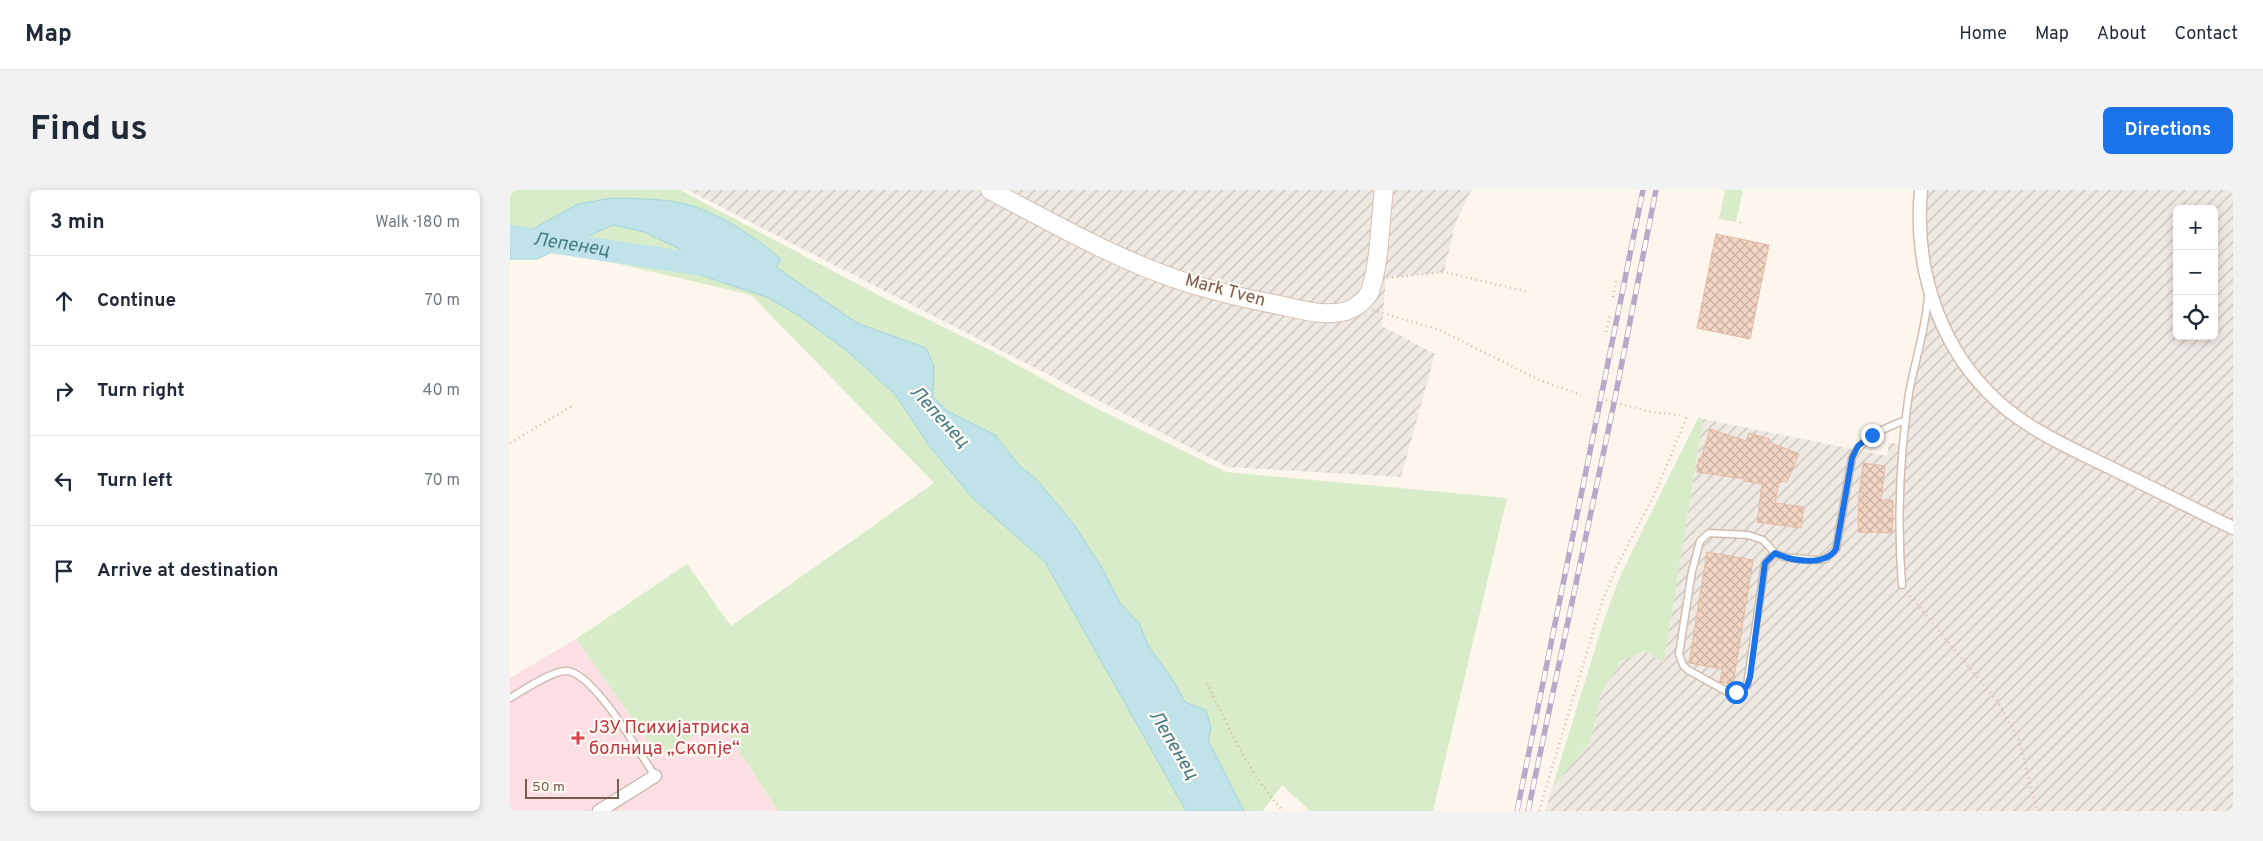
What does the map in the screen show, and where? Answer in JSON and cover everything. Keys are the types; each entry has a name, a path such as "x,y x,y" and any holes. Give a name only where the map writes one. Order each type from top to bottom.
{"street":[{"name":"Mark Tven","path":"990,190 1137,264 1188,282 1247,299 1304,310 1343,312 1357,306"},
{"path":"1357,306 1369,294 1374,279 1384,190"},
{"path":"1921,190 1920,238 1928,284 1949,340 1967,368 1989,394 2024,421 2056,441 2233,528"},
{"path":"599,811 655,776"}],"lane":[{"path":"1902,585 1901,513 1906,420 1910,392 1926,320 1928,284"},
{"path":"1775,553 1765,563 1747,686 1736,692 1728,692 1688,670 1682,665 1679,654 1692,570 1700,542 1709,533 1748,535 1763,540 1775,553 1783,557 1817,560 1833,554 1836,549 1852,458 1858,446 1888,426 1906,420"},
{"path":"510,698 555,673 569,670 596,689 655,776"}],"path":[{"path":"1374,279 1444,272 1529,292"},
{"path":"1613,297 1616,280"},
{"path":"1357,306 1440,330 1537,379 1581,395"},
{"path":"1606,332 1610,315"},
{"path":"1601,399 1652,412 1680,415"},
{"path":"510,442 572,406"},
{"path":"1539,811 1603,600 1618,564 1657,490 1687,416"},
{"path":"1902,585 2000,705 2019,740 2037,811"},
{"path":"1207,683 1240,751 1265,791 1283,811"}],"shaded area":[{"path":"688,190 1471,190 1456,222 1444,272 1386,278 1382,326 1435,354 1401,477 1228,467"},
{"path":"1921,190 2233,190 2233,811 1545,811 1552,788 1590,742 1601,694 1621,661 1644,651 1664,662 1703,419 1887,456 1889,443 1903,444 1910,391 1926,320"},
{"name":"ЈЗУ Психијатриска болница „Скопје“","path":"576,639 659,755 720,721 778,811 510,811 510,678"}],"green space":[{"path":"510,190 680,190 884,298 990,350 1088,404 1226,472 1507,498 1433,811 1310,811 1282,785 1263,811 778,811 720,721 659,756 576,639 687,564 731,626 934,483 751,295 607,261 510,247"},
{"path":"1725,190 1743,190 1736,222 1719,219"},
{"path":"1698,418 1703,419 1664,662 1644,651 1621,661 1601,694 1590,742 1552,788 1604,620 1620,576"}],"water":[{"path":"612,198 676,202 696,207 719,217 761,243 781,259 776,267 857,323 926,348 934,366 933,397 949,412 995,435 1020,466 1037,480 1073,523 1102,568 1120,603 1139,623 1149,647 1171,677 1185,702 1206,710 1211,728 1208,740 1244,811 1186,811 1045,562 972,497 930,447 895,394 846,350 799,316 769,298 697,274 680,249 644,232 613,225 537,259 510,259 510,229 531,230 578,204"}],"building":[{"path":"1716,234 1769,245 1750,339 1697,328"},
{"path":"1710,429 1746,441 1749,433 1770,439 1769,442 1799,454 1787,482 1779,481 1775,503 1804,507 1801,528 1757,522 1762,484 1744,481 1745,479 1697,472 1699,458 1701,459"},
{"path":"1863,463 1885,466 1881,500 1893,500 1892,533 1858,532 1859,497"},
{"path":"1707,552 1753,560 1733,684 1720,682 1722,669 1689,663"}],"waterway":[{"name":"Лепенец","path":"510,236 710,266 718,269"}],"railway":[{"path":"1517,811 1643,190"},
{"path":"1528,811 1614,403 1656,190"}],"place":[{"name":"ЈЗУ Психијатриска болница „Скопје“","path":"578,738"}],"route":[{"path":"1736,692 1747,686 1750,677 1765,563 1769,556 1775,553 1783,557 1817,560 1825,559 1833,554 1836,549 1852,458 1858,446 1872,435"}]}
